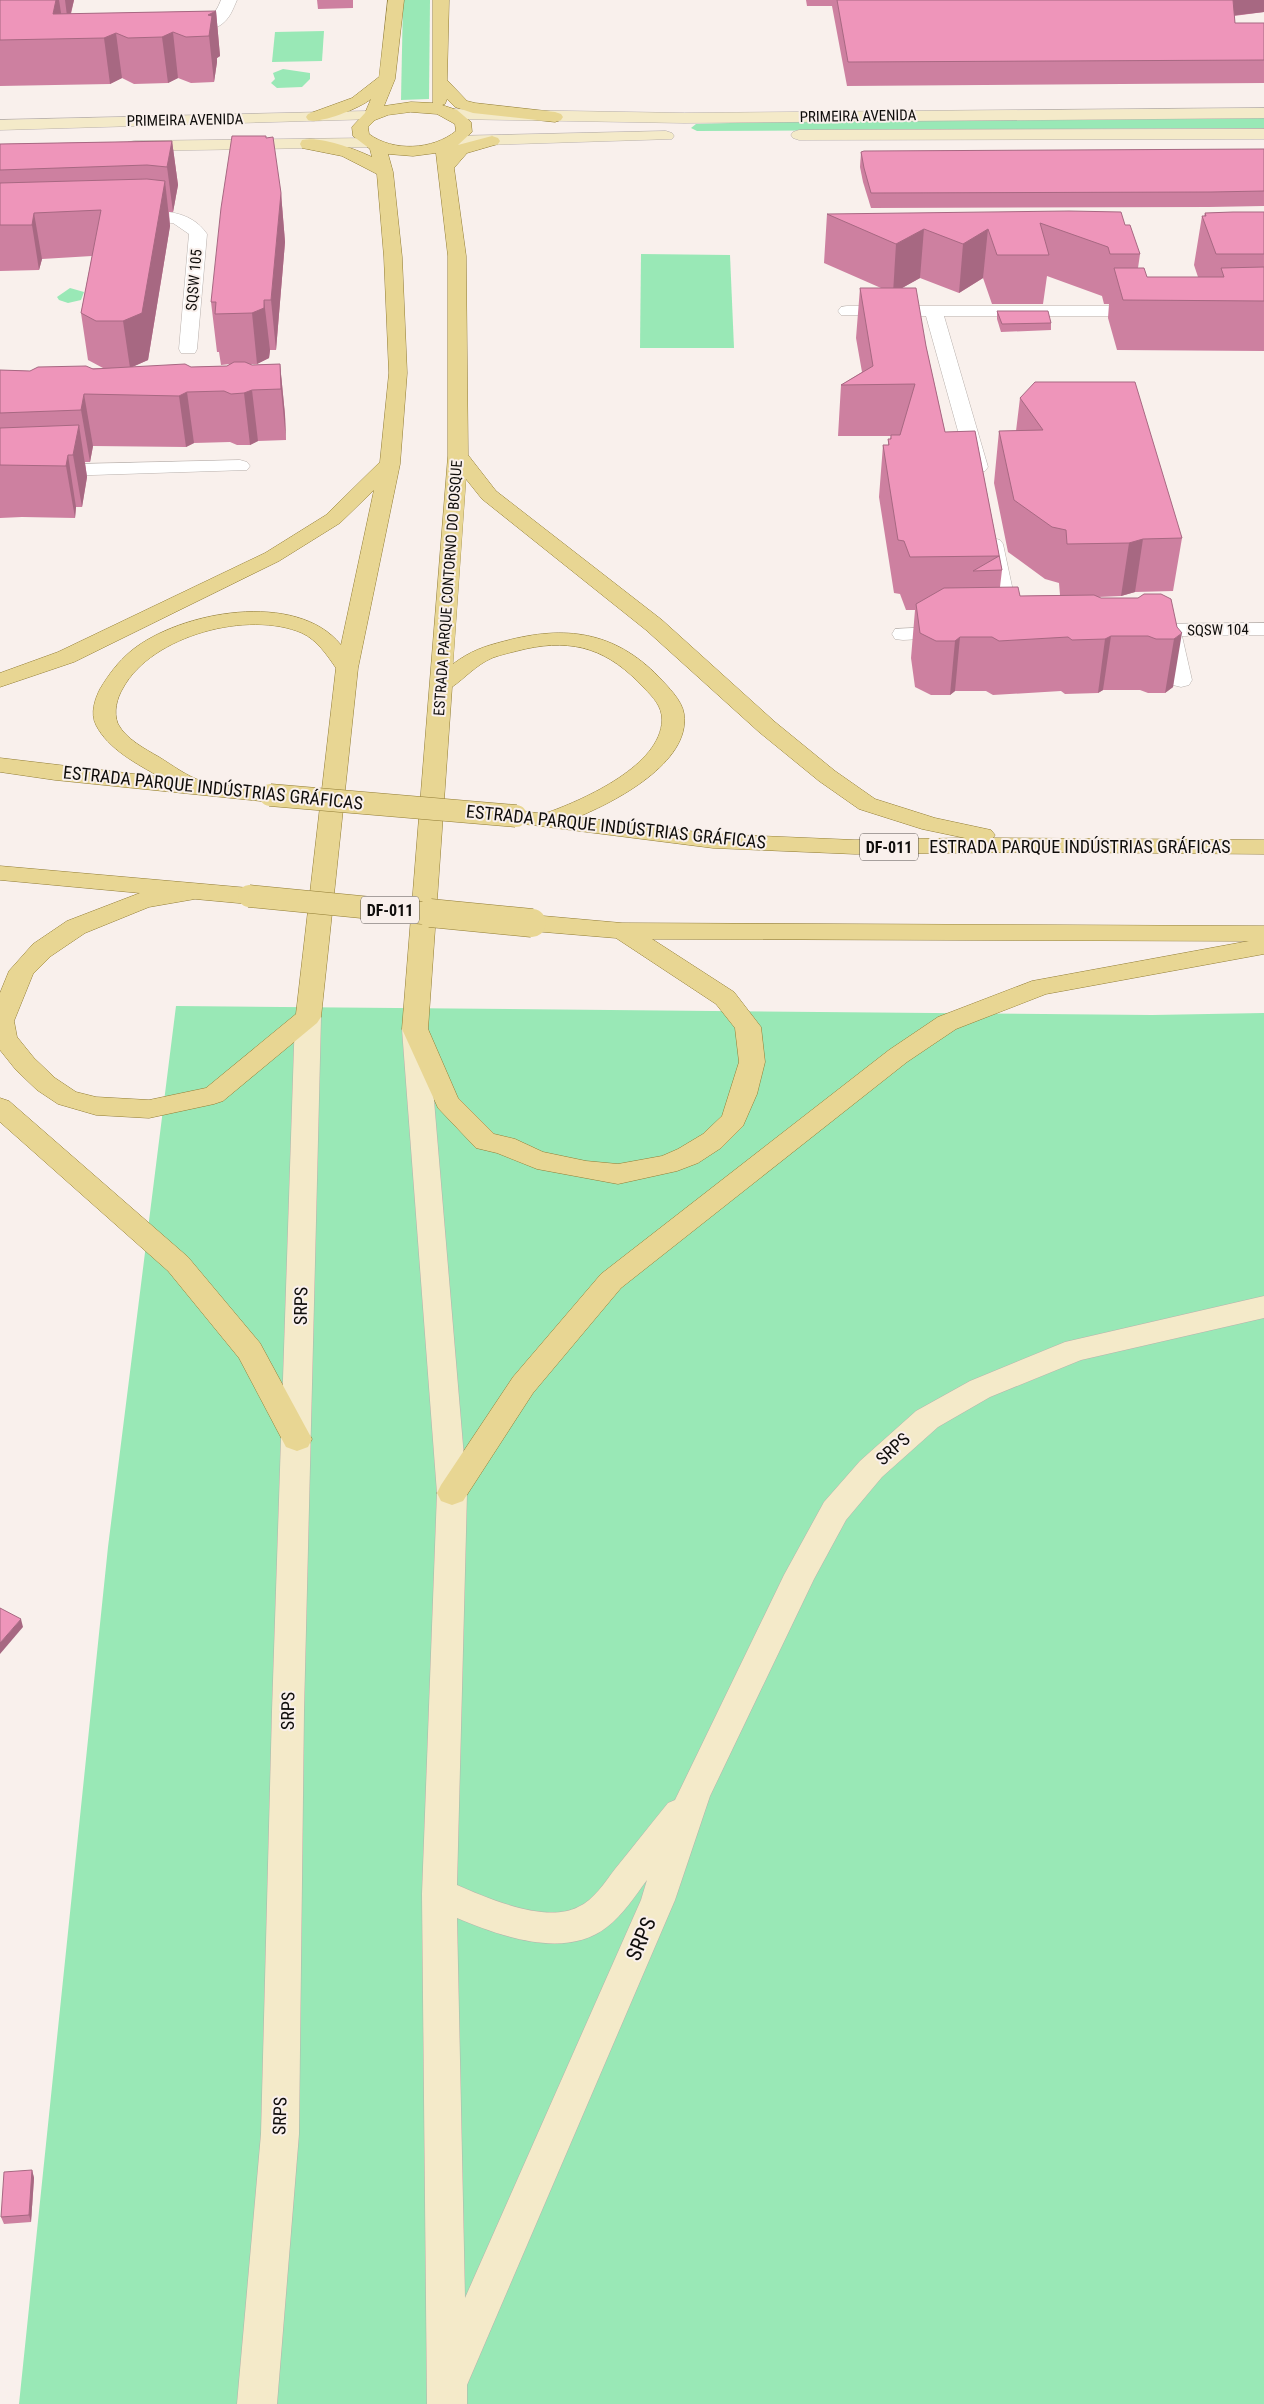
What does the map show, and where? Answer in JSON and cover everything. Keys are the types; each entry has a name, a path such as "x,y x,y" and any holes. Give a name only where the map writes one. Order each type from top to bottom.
{"main road":[{"path":"371,116 387,79 396,0"},
{"path":"441,0 439,101 447,112 463,122 465,127 460,137 448,144"},
{"path":"314,117 358,101 387,79"},
{"path":"440,82 461,104 474,108 555,117"},
{"path":"447,112 405,107 371,116 363,122 359,131 364,140 374,145 410,151 448,144 492,140 679,135 676,125 684,118"},
{"name":"PRIMEIRA AVENIDA","path":"447,112 555,117 684,118 1264,113"},
{"name":"PRIMEIRA AVENIDA","path":"10,130 371,116"},
{"name":"PRIMEIRA AVENIDA","path":"779,135 1264,134"},
{"path":"446,172 453,158 461,149 492,140"},
{"path":"308,144 339,149 358,155 385,172"},
{"name":"ESTRADA PARQUE CONTORNO DO BOSQUE","path":"415,1029 458,456 457,256 446,172 448,144"},
{"path":"195,891 144,900 76,927 42,950 22,971 1,1021 5,1039 25,1064 46,1084 67,1098 96,1106 149,1109 214,1095 308,1017 347,668 390,464 398,373 394,257 385,172 374,145"},
{"name":"PRIMEIRA AVENIDA","path":"122,146 374,145"},
{"path":"458,456 489,495 654,625 797,752 867,804 930,824 1034,845"},
{"path":"0,680 66,657 272,557 333,519 390,464"},
{"path":"197,788 122,744 107,725 105,705 111,685 148,649 174,636 225,620 249,617 274,619 312,630 327,642 347,668"},
{"path":"442,684 484,654 533,640 557,637 588,641 625,657 638,668 663,696 674,712 672,728 666,744 644,769 610,795 548,820"},
{"name":"ESTRADA PARQUE INDÚSTRIAS GRÁFICAS","path":"0,765 197,788 516,816 713,841 855,847 1034,845 1264,847"},
{"name":"DF-011","path":"0,873 622,931 1264,933"},
{"path":"415,1029 447,1102 485,1141 505,1146 536,1160 618,1174 667,1164 688,1156 712,1141 734,1120 744,1094 752,1062 748,1027 725,998 622,931"},
{"path":"452,1493 523,1385 611,1281 906,1051 947,1023 1040,987 1264,946"},
{"name":"SRPS","path":"257,2404 280,2134 288,1711 308,1017"},
{"name":"SRPS","path":"415,1029 452,1493 439,1894 447,2393"},
{"path":"0,1107 178,1264 250,1350 297,1439"},
{"name":"SRPS","path":"447,2393 658,1900 693,1796 800,1575 835,1512 871,1469 927,1419 980,1390 1075,1350 1264,1307"},
{"name":"SRPS","path":"439,1894 491,1916 531,1926 574,1926 592,1918 608,1904 693,1796"}],"street":[{"path":"165,29 194,28 216,22 225,13 229,0"},
{"name":"SQSW 105","path":"115,218 153,216 178,220 192,227 198,234 188,349"},
{"path":"847,311 1165,310"},
{"path":"934,312 981,478"},
{"path":"0,472 240,466"},
{"path":"903,634 1000,631 990,529"},
{"name":"SQSW 104","path":"1123,630 1264,629"},
{"path":"1170,630 1181,680"}],"green space":[{"path":"403,0 430,0 429,99 401,100"},
{"path":"324,31 322,61 272,62 275,32"},
{"path":"283,69 310,73 310,79 302,87 277,88 271,83 275,79 273,73"},
{"path":"1264,117 1264,128 697,131 691,128 696,124 866,119"},
{"path":"641,254 730,255 734,348 640,348"},
{"path":"70,288 84,292 81,300 68,303 59,300 57,297"},
{"path":"176,1006 1152,1015 1264,1013 1264,2404 19,2404 108,1547"}],"building":[{"path":"0,0 56,0 53,14 216,11 208,15 212,16 209,36 186,37 173,32 162,37 128,38 116,33 104,38 0,40"},
{"path":"837,0 1233,0 1235,23 1264,23 1264,60 848,62"},
{"path":"232,136 273,137 281,193 271,300 264,300 264,308 252,313 215,314 216,302 211,302 221,208"},
{"path":"172,141 167,167 147,165 0,170 0,144"},
{"path":"1264,149 1264,191 1211,192 871,193 861,152 864,151"},
{"path":"147,179 165,181 142,313 123,321 96,321 81,313 101,210 34,213 32,225 0,225 0,183"},
{"path":"1121,212 1125,225 1130,225 1140,254 1110,254 1108,247 1040,223 1049,255 997,255 988,229 963,244 924,229 896,244 827,214"},
{"path":"1264,212 1264,254 1216,254 1202,216 1206,216 1205,213"},
{"path":"1264,267 1264,301 1123,300 1114,268 1144,268 1147,277 1224,277 1221,268"},
{"path":"860,288 916,288 926,346 945,432 975,431 1002,570 973,571 999,556 910,557 904,541 898,540 883,445 889,445 888,439 891,439 891,435 900,435 915,384 841,385 873,366"},
{"path":"997,311 1048,311 1051,323 1002,324"},
{"path":"234,362 245,362 252,365 280,364 281,389 252,390 231,394 224,391 187,392 179,396 84,394 81,410 0,413 0,370 30,371 38,367 86,366 93,369 185,364 191,367 227,366"},
{"path":"1035,382 1135,382 1182,538 1143,539 1129,543 1067,544 1066,530 1052,527 1014,500 999,431 1043,430 1020,398"},
{"path":"79,425 73,455 68,455 66,466 0,465 0,428"},
{"path":"1018,587 1020,596 1094,595 1101,598 1138,598 1144,594 1161,594 1171,599 1177,627 1182,633 1174,639 1156,639 1148,636 1111,636 1105,639 1072,640 1068,637 999,641 992,637 960,637 955,641 936,641 920,633 916,604 944,588"},
{"path":"0,1608 21,1619 0,1643"},
{"path":"32,2170 29,2215 1,2217 4,2172"}]}
